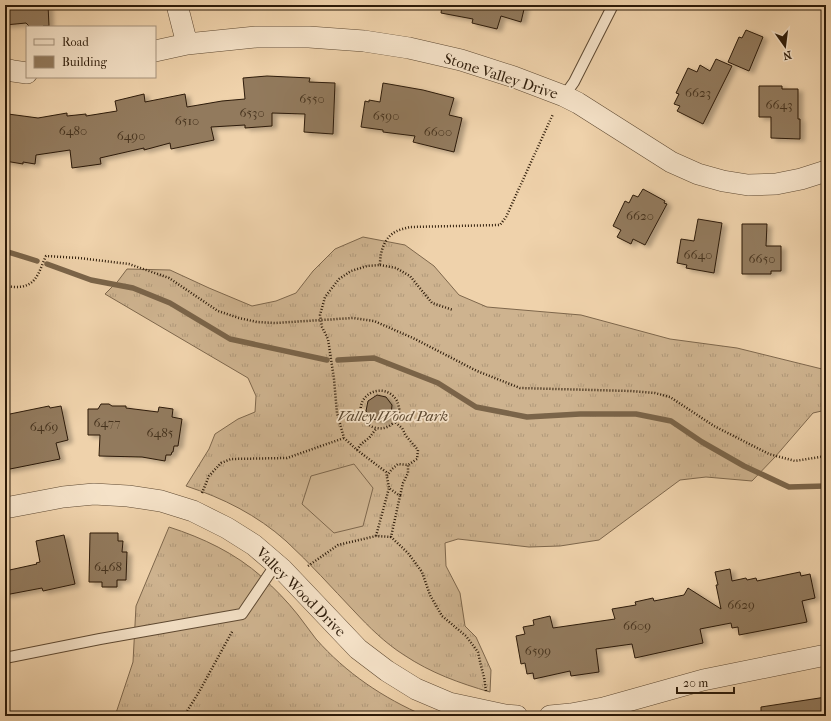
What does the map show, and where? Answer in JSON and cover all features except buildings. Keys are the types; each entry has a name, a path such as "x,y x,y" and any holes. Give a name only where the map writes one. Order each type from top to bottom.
{"street":[{"path":"177,5 187,44"},
{"name":"Stone Valley Drive","path":"156,51 187,44 256,37 309,37 364,41 409,48 461,60 514,77 564,96 578,103 671,162 704,176 748,185 776,184 801,179 826,171"},
{"path":"5,69 26,73"},
{"name":"Valley Wood Drive","path":"5,508 63,496 94,494 128,496 161,501 193,511 227,528 254,545 276,564 358,649 387,671 416,689 449,703 509,716"},
{"path":"550,716 603,708 704,680 826,655"}],"lane":[{"path":"564,96 574,82 612,5"},
{"path":"5,658 100,639 242,614 276,564"}],"path":[{"path":"380,265 380,258 385,241 396,231 410,227 500,225 506,217 553,114"},
{"path":"5,286 27,286 34,280 46,256 129,264 169,278 218,310 239,318 257,322 275,323 353,318 374,322 413,338 477,371 520,388 630,391 670,396 714,426 769,454 795,461 826,456"},
{"path":"376,536 389,488 387,476 386,472 344,438 337,413 328,339 322,327 320,315 326,297 338,279 351,271 367,266 380,265 396,268 410,276 432,303 453,310"},
{"path":"377,390 386,391 394,396 398,404 399,413 395,422 386,428 376,429 368,425 362,418 360,409 363,400 369,394 377,390"},
{"path":"387,476 398,464 408,465 418,459 418,450 406,436 402,428 395,422"},
{"path":"357,450 376,429"},
{"path":"202,493 209,476 220,464 231,458 287,458 344,438"},
{"path":"391,537 403,483 408,473 408,465"},
{"path":"389,488 400,496"},
{"path":"308,566 338,545 376,536 391,537 408,553 422,572 430,595 442,616 466,636 478,652 486,693"},
{"path":"184,716 242,614"}],"green space":[{"name":"Valley Wood Park","path":"363,237 405,245 434,266 459,295 487,307 581,315 670,339 737,348 826,370 826,410 813,413 752,481 706,477 680,480 599,540 560,546 529,547 458,539 445,543 446,566 460,593 465,626 476,637 491,670 490,692 456,681 414,661 384,640 365,623 295,549 263,523 239,508 186,486 209,449 215,434 238,419 255,412 256,396 248,378 105,294 127,269 170,270 252,306 276,301 296,293 313,271 335,249"},
{"path":"354,464 373,488 363,526 334,533 302,504 311,476"},
{"path":"169,527 206,541 252,568 285,600 316,639 340,663 380,693 425,716 115,716 133,662 136,606"}],"waterway":[{"path":"5,251 37,261"},
{"path":"47,264 91,280 133,288 170,303 230,339 327,360"},
{"path":"338,360 374,358 438,383 476,407 527,417 580,414 636,414 671,421 702,442 744,466 789,487 826,486"}]}
